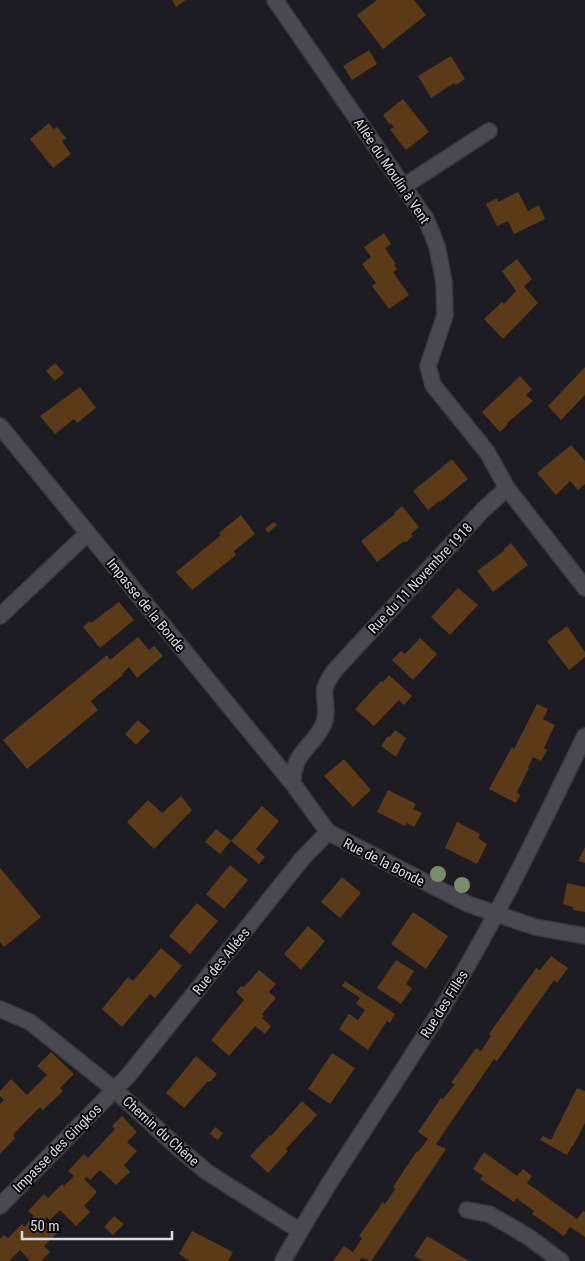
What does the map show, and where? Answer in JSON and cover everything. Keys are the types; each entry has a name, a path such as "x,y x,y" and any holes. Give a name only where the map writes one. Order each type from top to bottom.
{"street":[{"name":"Allée du Moulin à Vent","path":"274,0 426,219 437,246 444,282 444,315 428,366 433,385 487,452 507,488"},
{"path":"404,186 489,131"},
{"name":"Impasse de la Bonde","path":"0,426 292,784"},
{"path":"507,488 585,588"},
{"name":"Rue du 11 Novembre 1918","path":"292,784 292,771 296,760 324,723 327,706 326,688 334,671 483,510 507,488"},
{"path":"0,616 88,533"},
{"name":"Rue des Filles","path":"283,1261 317,1202 456,986 496,915 585,736"},
{"name":"Rue de la Bonde","path":"292,784 328,832 468,904 535,927 585,936"},
{"name":"Rue des Allées","path":"115,1090 302,859 328,832"},
{"name":"Chemin du Chêne","path":"0,1009 30,1022 115,1090 207,1172 300,1231"},
{"name":"Impasse des Gingkos","path":"0,1206 115,1090"},
{"path":"468,1210 489,1214 527,1236 562,1261"}],"building":[{"path":"172,0 186,0 176,7"},
{"path":"377,0 414,0 426,15 383,49 357,15"},
{"path":"369,50 377,64 352,80 343,66"},
{"path":"451,56 465,79 456,85 454,83 431,98 418,76"},
{"path":"403,99 429,132 406,150 390,130 394,127 390,125 383,115"},
{"path":"49,123 53,129 57,127 66,138 62,141 71,154 53,168 30,139"},
{"path":"518,192 528,211 539,205 545,219 514,234 508,221 497,226 486,204 497,198 498,202"},
{"path":"384,233 391,244 385,248 396,264 394,265 397,269 393,272 409,295 389,309 372,286 376,283 362,264 371,257 364,247"},
{"path":"517,259 532,279 524,286 538,303 503,339 484,319 502,302 504,304 516,291 502,271"},
{"path":"55,363 64,373 55,381 46,371"},
{"path":"585,367 585,395 561,420 548,406"},
{"path":"520,376 532,389 526,395 533,401 507,423 500,432 482,412"},
{"path":"80,387 96,408 77,423 74,419 55,434 40,416"},
{"path":"571,445 585,461 585,484 578,490 570,481 556,495 537,473"},
{"path":"452,459 468,479 428,510 413,491"},
{"path":"402,506 419,527 405,543 404,541 377,562 361,541 395,514"},
{"path":"241,515 255,534 234,551 236,555 192,590 176,572 221,535 219,533"},
{"path":"274,522 277,525 268,533 265,529"},
{"path":"511,543 528,565 493,592 477,571 505,550"},
{"path":"458,588 478,605 450,635 431,617"},
{"path":"119,602 134,620 100,648 83,627"},
{"path":"567,626 585,652 585,657 569,670 547,641"},
{"path":"138,637 149,650 154,646 163,656 137,678 129,667 123,675 91,701 98,710 27,769 3,740 107,655 110,660"},
{"path":"420,638 437,654 413,680 392,660 401,651 405,654"},
{"path":"389,675 412,696 404,705 399,700 374,726 355,709"},
{"path":"537,704 548,709 543,719 555,725 544,748 547,750 541,761 533,757 528,767 517,792 520,795 516,803 489,789 512,747 514,749"},
{"path":"138,720 150,731 136,745 125,734"},
{"path":"395,730 406,738 396,757 381,746"},
{"path":"344,759 371,790 353,807 324,776"},
{"path":"388,790 416,804 413,809 422,813 414,827 407,823 405,826 377,812"},
{"path":"181,796 192,810 154,849 127,822 148,800 162,813"},
{"path":"262,806 279,821 256,849 265,857 259,864 231,841"},
{"path":"457,822 480,834 478,838 487,844 477,864 445,848"},
{"path":"216,829 231,841 220,854 205,842"},
{"path":"585,847 585,863 578,861"},
{"path":"230,865 248,880 224,909 206,894"},
{"path":"0,868 41,917 4,947 0,942"},
{"path":"342,877 361,893 340,918 321,902"},
{"path":"567,883 585,887 585,912 573,910 573,907 563,904"},
{"path":"197,903 218,921 190,954 169,936"},
{"path":"413,912 448,936 426,969 391,944"},
{"path":"308,926 325,941 301,970 284,954"},
{"path":"161,948 182,966 155,998 150,994 122,1027 102,1009 128,977 133,981"},
{"path":"551,956 568,968 557,983 554,980 497,1061 494,1059 436,1144 446,1149 374,1257 371,1261 361,1258 360,1261 333,1261 344,1246 353,1252 362,1238 359,1236 383,1202 385,1204 395,1189 393,1187 417,1151 428,1139 418,1132 441,1098 443,1099 455,1084 451,1083 476,1048 481,1051 491,1036 489,1034 536,968 540,970"},
{"path":"396,960 414,971 406,984 412,988 401,1004 377,988"},
{"path":"259,970 276,984 269,992 276,998 262,1014 264,1016 262,1018 271,1026 265,1034 255,1026 229,1056 211,1040 244,1000 236,992 241,986 244,987"},
{"path":"345,981 395,1014 390,1023 387,1021 368,1050 339,1029 349,1014 358,1020 365,1010 356,1004 360,998 342,986"},
{"path":"51,1052 74,1074 60,1088 63,1091 43,1110 40,1107 26,1121 13,1135 15,1138 0,1154 0,1104 4,1100 0,1096 0,1091 11,1079 27,1095 47,1075 37,1066"},
{"path":"332,1053 355,1068 330,1104 308,1089"},
{"path":"196,1056 217,1074 210,1082 208,1081 184,1108 166,1093"},
{"path":"577,1088 585,1091 585,1123 567,1155 540,1140 543,1136 551,1140"},
{"path":"302,1101 317,1115 286,1149 288,1151 268,1173 250,1156 271,1136"},
{"path":"122,1116 137,1132 127,1142 137,1151 124,1165 130,1172 116,1185 100,1170 90,1180 87,1177 84,1179 97,1192 84,1206 90,1212 76,1226 60,1210 50,1220 47,1217 44,1220 57,1233 44,1246 50,1252 41,1261 30,1261 20,1250 9,1261 0,1261 0,1239 4,1235 8,1238 22,1224 24,1227 34,1216 28,1211 44,1194 48,1198 62,1184 64,1186 74,1176 68,1171 84,1154 88,1158 115,1129 112,1126"},
{"path":"215,1127 223,1133 218,1140 210,1134"},
{"path":"484,1152 517,1176 523,1169 532,1176 527,1183 577,1219 583,1211 585,1212 585,1237 570,1227 564,1236 532,1214 534,1211 516,1198 514,1202 480,1179 483,1176 473,1169"},
{"path":"114,1216 124,1224 113,1235 104,1227"},
{"path":"192,1231 233,1252 228,1261 190,1261 179,1254"},
{"path":"427,1236 469,1261 423,1261 414,1256"}]}
